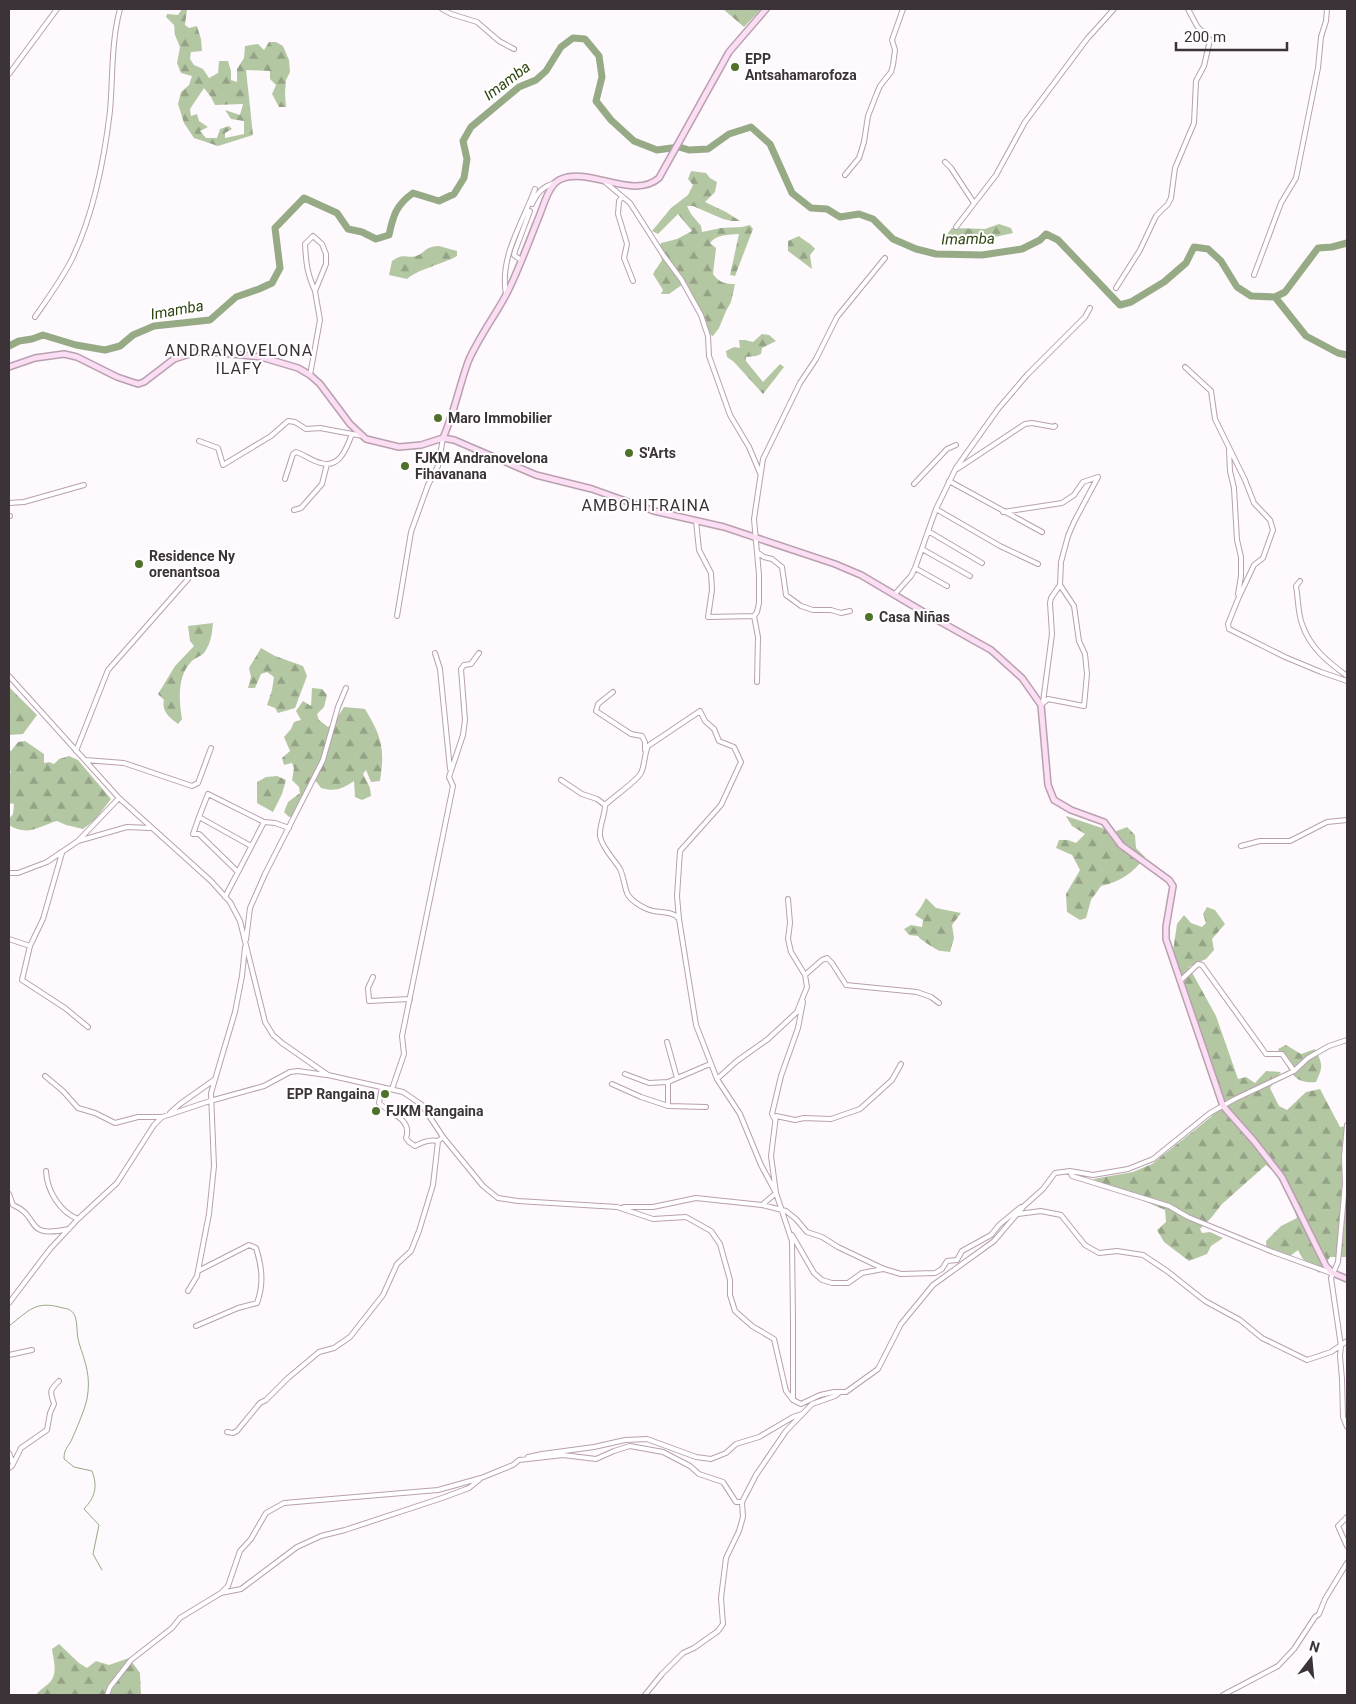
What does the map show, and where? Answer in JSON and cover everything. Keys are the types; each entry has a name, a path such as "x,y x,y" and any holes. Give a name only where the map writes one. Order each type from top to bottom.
{"street":[{"path":"9,74 57,9"},
{"path":"35,317 71,259 97,190 110,111 116,22 120,9"},
{"path":"442,9 451,14 477,22 499,41 514,48"},
{"path":"521,260 514,255 516,243 534,200 547,185 565,178 580,177 634,186 646,185 658,178 730,52 766,9"},
{"path":"845,175 859,158 864,142 868,116 880,86 891,72 895,50 892,40 902,9"},
{"path":"956,227 996,175 1025,122 1087,39 1114,9"},
{"path":"1116,288 1140,250 1156,216 1170,201 1175,168 1194,122 1196,81 1204,66 1210,40 1197,26 1188,9"},
{"path":"1254,275 1281,204 1296,178 1318,68 1321,37 1328,9"},
{"path":"945,162 952,168 974,203"},
{"path":"606,182 630,203 664,256 681,278 700,315 708,336 709,356 730,415 749,447 760,474"},
{"path":"397,616 411,532 428,484 438,466 443,438 469,361 506,294 555,183"},
{"path":"506,294 505,279 510,252 535,189"},
{"path":"622,196 619,201 618,214 627,244 624,258 633,281"},
{"path":"310,375 320,320 315,290 308,275 306,260 305,244 312,236 322,244 326,254 326,264 315,290"},
{"path":"757,682 758,637 754,616 759,604 758,553 754,519 763,459 800,383 816,360 837,317 885,258"},
{"path":"894,595 911,576 915,568 936,509 955,470 998,409 1027,375 1085,316 1090,308"},
{"path":"9,367 35,358 64,354 76,357 117,377 138,384 144,382 174,359 196,352 261,357 298,368 320,384 350,424 366,439 399,448 421,445 443,438 454,440 536,475 592,489 654,511 724,527 835,564 861,575 991,650 1022,678 1042,704"},
{"path":"1186,367 1211,391 1215,419 1245,480 1254,503 1270,520 1273,530 1263,558 1254,565 1238,599 1228,624 1229,629 1285,657 1347,681"},
{"path":"199,441 218,448 223,465 271,436 288,421 295,422 306,429 320,428 363,436"},
{"path":"955,470 1025,424 1055,426"},
{"path":"285,479 293,454 296,452 321,463 333,463 344,453 352,434"},
{"path":"914,484 947,450 956,445"},
{"path":"1229,448 1230,471 1234,488 1237,540 1241,557 1238,599"},
{"path":"294,510 301,508 322,484 327,464"},
{"path":"1004,512 1062,503 1074,495 1083,482 1098,477 1068,536 1061,562 1060,585 1050,602 1052,634 1042,704 1048,785 1054,800 1071,810 1104,822 1121,845 1169,880 1173,886 1166,927 1166,939 1223,1106 1282,1177 1326,1266 1333,1273"},
{"path":"949,481 1042,532"},
{"path":"9,503 24,502 84,485"},
{"path":"936,509 1000,546 1038,564"},
{"path":"696,521 699,550 712,573 712,590 708,617 754,616"},
{"path":"928,531 982,562"},
{"path":"922,549 970,576"},
{"path":"758,553 779,563 782,567 786,595 800,606 813,610 831,610 841,613 850,611"},
{"path":"915,568 947,586"},
{"path":"76,751 108,670 188,579"},
{"path":"1300,581 1296,586 1301,623 1310,641 1321,656 1347,676"},
{"path":"1042,704 1048,699 1084,706 1087,674 1085,654 1079,641 1074,606 1060,585"},
{"path":"435,653 440,668 450,771"},
{"path":"392,1089 404,1054 402,1036 451,794 450,771 463,735 465,720 461,669 464,665 471,664 479,653"},
{"path":"9,676 119,798 210,881 230,902 240,921 265,1022 272,1035 328,1075"},
{"path":"188,1291 198,1270 210,1214 214,1166 210,1101 214,1080 235,1012 242,976 250,908 265,874 323,760 338,707 346,688"},
{"path":"613,692 598,704 596,711 631,734 642,736 645,752 643,766 638,779 621,790 605,805 605,815 600,833 601,840 621,871 628,895 635,903 657,913 672,913 679,919"},
{"path":"645,752 648,746 700,711 705,721 714,729 719,741 734,747 741,762 721,805 680,851 678,857 677,896 696,1026 717,1079 740,1114 761,1165 776,1193 792,1241 793,1400"},
{"path":"85,760 124,763 192,786 198,783 211,748"},
{"path":"561,780 582,794 597,799 605,805"},
{"path":"238,872 199,834 194,834 208,794 264,822 275,823 289,828"},
{"path":"9,873 18,873 47,862 62,853 78,841 119,798"},
{"path":"199,817 251,846"},
{"path":"1240,846 1260,842 1290,841 1327,822 1347,820"},
{"path":"225,897 264,822"},
{"path":"78,841 127,827 150,828"},
{"path":"62,853 43,919 30,946 22,980 65,1008 88,1027"},
{"path":"717,1079 737,1061 768,1039 796,1012 808,987 805,975 791,952 788,939 790,922 788,899"},
{"path":"9,939 30,946"},
{"path":"805,975 827,958 846,985 917,992 931,997 939,1003"},
{"path":"1181,980 1198,964 1202,965 1266,1054 1282,1054 1294,1071"},
{"path":"373,977 368,988 369,1001 410,999"},
{"path":"775,1120 772,1114 781,1076 798,1028 805,992"},
{"path":"45,1076 63,1091 78,1108 95,1113 115,1123 138,1117 162,1117 264,1086 290,1072 298,1071 328,1075 392,1089 403,1092 422,1106 443,1137 483,1186 498,1198 518,1202 617,1208 653,1207 702,1198 731,1203 762,1205 782,1210 796,1219 807,1232 822,1237 838,1247 884,1269 901,1274 935,1273 942,1269 947,1261 957,1260 962,1250 991,1235 999,1225 1043,1189 1055,1173 1070,1171 1093,1175 1128,1169 1153,1159 1210,1113 1235,1098 1294,1071 1308,1058 1329,1046 1347,1040"},
{"path":"667,1042 677,1078"},
{"path":"625,1074 649,1082 668,1082 710,1064"},
{"path":"776,1193 771,1156 776,1116 795,1120 804,1118 831,1119 860,1109 892,1080 902,1064"},
{"path":"170,1114 180,1104 214,1080"},
{"path":"668,1082 668,1106"},
{"path":"612,1084 668,1106 706,1107"},
{"path":"382,1087 379,1102 386,1110 404,1120 408,1133 406,1138 409,1142 415,1146 423,1142 438,1141 443,1137"},
{"path":"9,1303 50,1249 68,1229 117,1183 154,1124 162,1117"},
{"path":"1347,1124 1344,1157 1345,1184 1338,1262 1330,1278 1341,1346 1342,1417 1347,1427"},
{"path":"226,1432 234,1433 237,1431 260,1403 266,1400 288,1378 319,1352 334,1348 350,1337 383,1295 397,1264 411,1251 419,1231 433,1185 438,1141"},
{"path":"1070,1171 1072,1176 1169,1206 1188,1218 1272,1252 1347,1279"},
{"path":"46,1172 46,1180 57,1202 64,1212 78,1219"},
{"path":"762,1205 776,1193"},
{"path":"9,1194 13,1205 23,1210 38,1230 47,1233 68,1229"},
{"path":"617,1208 653,1219 686,1217 711,1231 720,1244 730,1280 730,1296 735,1311 752,1326 774,1339 786,1391 793,1400 801,1404 820,1395 846,1392 878,1369 901,1324 933,1285 994,1241 1024,1206"},
{"path":"1018,1214 1041,1211 1060,1215 1085,1245 1099,1253 1117,1251 1143,1255 1205,1301 1240,1320 1262,1338 1307,1360 1332,1352 1347,1341"},
{"path":"786,1224 814,1273 822,1280 832,1284 848,1283 862,1273 884,1269"},
{"path":"196,1326 238,1308 257,1303 261,1292 262,1278 261,1263 256,1248 249,1245 198,1270"},
{"path":"9,1355 32,1350"},
{"path":"9,1468 21,1448 47,1430 50,1413 54,1404 50,1393 51,1389 59,1381"},
{"path":"645,1695 683,1653 694,1648 718,1631 723,1624 721,1598 726,1558 739,1531 743,1517 742,1502 756,1475 786,1431 812,1404 835,1396 840,1392"},
{"path":"107,1695 110,1687 130,1660 172,1628 184,1615 221,1593 228,1586 240,1551 251,1539 266,1513 284,1503 438,1490 481,1478 519,1460 542,1454 594,1447 625,1440 647,1439 696,1458 711,1459 726,1452 736,1444 760,1437 785,1421 802,1414"},
{"path":"519,1460 563,1455 596,1459 630,1446 652,1449 663,1452 690,1466 699,1474 723,1482 736,1502 742,1502"},
{"path":"9,1453 13,1464"},
{"path":"221,1593 241,1589 297,1547 321,1536 345,1530 469,1488 481,1478"},
{"path":"1347,1517 1338,1526 1347,1546"},
{"path":"1223,1695 1278,1666 1294,1649 1314,1617 1319,1614 1325,1599 1347,1563"}],"green space":[{"path":"182,9 187,9 185,25 189,28 197,26 202,51 191,52 190,59 194,65 203,69 209,78 218,73 219,61 228,61 231,80 237,82 237,69 244,58 245,46 258,44 264,50 269,42 276,42 283,46 289,60 290,72 286,80 286,107 279,107 272,94 276,85 270,79 270,71 246,70 253,135 218,146 194,138 184,123 178,104 181,92 189,85 192,76 181,73 177,63 180,47 175,35 174,25 166,17 167,14 178,15","holes":["204,88 215,105 243,104 240,115 225,110 231,119 244,121 244,134 225,138 225,133 232,129 229,126 220,129 217,138 206,138 200,131 208,127 199,121 197,114 191,116 190,109"]},
{"path":"723,9 761,9 744,27"},
{"path":"691,171 706,173 717,182 715,192 705,202 740,221 723,219 693,206 687,206 701,226 702,232 750,225 753,229 735,276 730,275 739,234 719,236 710,243 716,248 713,274 722,282 735,284 731,302 719,328 713,336 707,333 706,320 686,282 669,294 661,294 663,290 653,274 662,260 658,249 661,243 677,239 692,231 678,214 658,234 652,231 671,208 688,195 693,185 688,179"},
{"path":"999,224 1011,228 1013,233 977,241 949,239 948,233 952,228 985,229"},
{"path":"799,236 815,249 810,255 812,269 788,251 788,241"},
{"path":"439,246 457,251 457,256 417,272 407,279 389,275 392,261 396,258 416,256 427,249"},
{"path":"762,334 769,335 776,341 762,348 761,354 746,357 746,361 763,382 780,364 784,367 763,394 734,362 727,357 726,351 734,347 740,348 739,340 753,342"},
{"path":"213,623 211,638 204,653 192,661 183,674 180,689 182,719 178,724 167,714 163,704 164,700 158,694 175,666 194,646 190,641 188,626"},
{"path":"261,648 275,656 303,666 307,676 295,708 278,713 275,708 267,705 274,677 267,672 261,674 255,688 248,688 251,677 249,668"},
{"path":"9,687 37,715 23,734 9,735"},
{"path":"312,688 322,689 327,695 324,707 317,714 319,720 328,727 335,721 344,707 365,709 379,736 381,744 380,781 371,782 366,770 363,774 370,788 371,796 362,800 355,797 354,781 342,788 330,790 321,788 315,780 297,816 289,817 284,812 288,802 300,793 299,787 292,780 294,768 292,763 284,765 282,758 290,751 284,737 294,722 301,720 296,711 303,701 311,706"},
{"path":"25,741 44,754 44,763 54,764 59,759 69,756 78,760 111,799 95,820 83,829 57,821 28,830 22,830 9,825 14,804 9,803 9,775 11,772 9,769 9,750 11,751 18,742"},
{"path":"277,776 286,780 282,794 273,812 257,803 257,782 266,777"},
{"path":"1066,816 1114,832 1127,827 1135,835 1136,848 1145,857 1126,876 1101,886 1091,900 1086,918 1080,920 1067,912 1066,894 1080,870 1072,855 1056,848 1059,840 1068,840 1076,843 1085,834 1072,826"},
{"path":"926,898 936,908 961,913 952,925 954,938 950,952 938,950 918,936 909,935 904,929 911,925 922,927 923,920 915,915"},
{"path":"1207,907 1215,910 1225,924 1212,939 1214,950 1206,959 1189,967 1216,1016 1238,1079 1246,1077 1255,1083 1266,1071 1281,1072 1270,1088 1279,1106 1287,1110 1306,1092 1320,1089 1340,1127 1347,1126 1347,1257 1330,1257 1319,1273 1303,1259 1298,1250 1286,1259 1267,1253 1266,1241 1281,1226 1297,1218 1284,1180 1266,1165 1222,1204 1200,1229 1202,1233 1210,1232 1223,1238 1211,1246 1207,1254 1189,1261 1164,1242 1157,1230 1166,1222 1165,1210 1093,1179 1133,1172 1152,1164 1211,1117 1219,1105 1179,987 1173,951 1177,924 1184,915 1191,923 1202,927 1206,923 1203,914"},
{"path":"1286,1045 1301,1054 1315,1049 1320,1058 1321,1066 1316,1082 1301,1081 1296,1078 1288,1068 1278,1049"},
{"path":"59,1644 87,1668 96,1661 109,1665 129,1658 140,1673 141,1695 36,1695 53,1677 52,1649"}],"waterway":[{"name":"Imamba","path":"9,346 19,341 43,335 76,345 105,350 120,346 133,335 154,326 210,320 236,297 272,283 280,268 275,228 304,198 337,213 348,229 362,232 376,239 389,235 396,211 407,197 413,193 439,201 454,194 464,178 467,159 463,141 471,127 519,87 536,80 546,71 561,47 573,38 585,39 599,56 602,77 596,101 611,120 634,141 657,150 679,147 689,150 708,149 729,134 751,127 770,144 792,193 811,208 827,209 840,217 859,214 873,219 893,239 916,249 936,254 982,255 1022,249 1040,240 1046,234 1058,240 1120,305 1131,302 1164,282 1186,263 1194,247 1208,249 1221,261 1237,287 1251,296 1275,297 1306,336 1338,353 1347,355"},
{"path":"1275,297 1285,292 1318,248 1347,243"},
{"path":"9,1326 28,1311 39,1306 46,1305 67,1309 75,1316 78,1340 87,1371 88,1391 84,1409 72,1439 65,1450 64,1459 74,1467 92,1471 95,1482 94,1492 84,1509 99,1525 93,1554 102,1570"}],"place":[{"name":"EPP Antsahamarofoza","path":"735,67"},
{"name":"Maro Immobilier","path":"438,418"},
{"name":"S'Arts","path":"629,453"},
{"name":"FJKM Andranovelona Fihavanana","path":"405,466"},
{"name":"Residence Ny orenantsoa","path":"139,564"},
{"name":"Casa Niñas","path":"869,617"},
{"name":"EPP Rangaina","path":"385,1094"},
{"name":"FJKM Rangaina","path":"376,1111"}],"district":[{"name":"ANDRANOVELONA ILAFY","path":"239,359"},
{"name":"AMBOHITRAINA","path":"646,505"}]}
